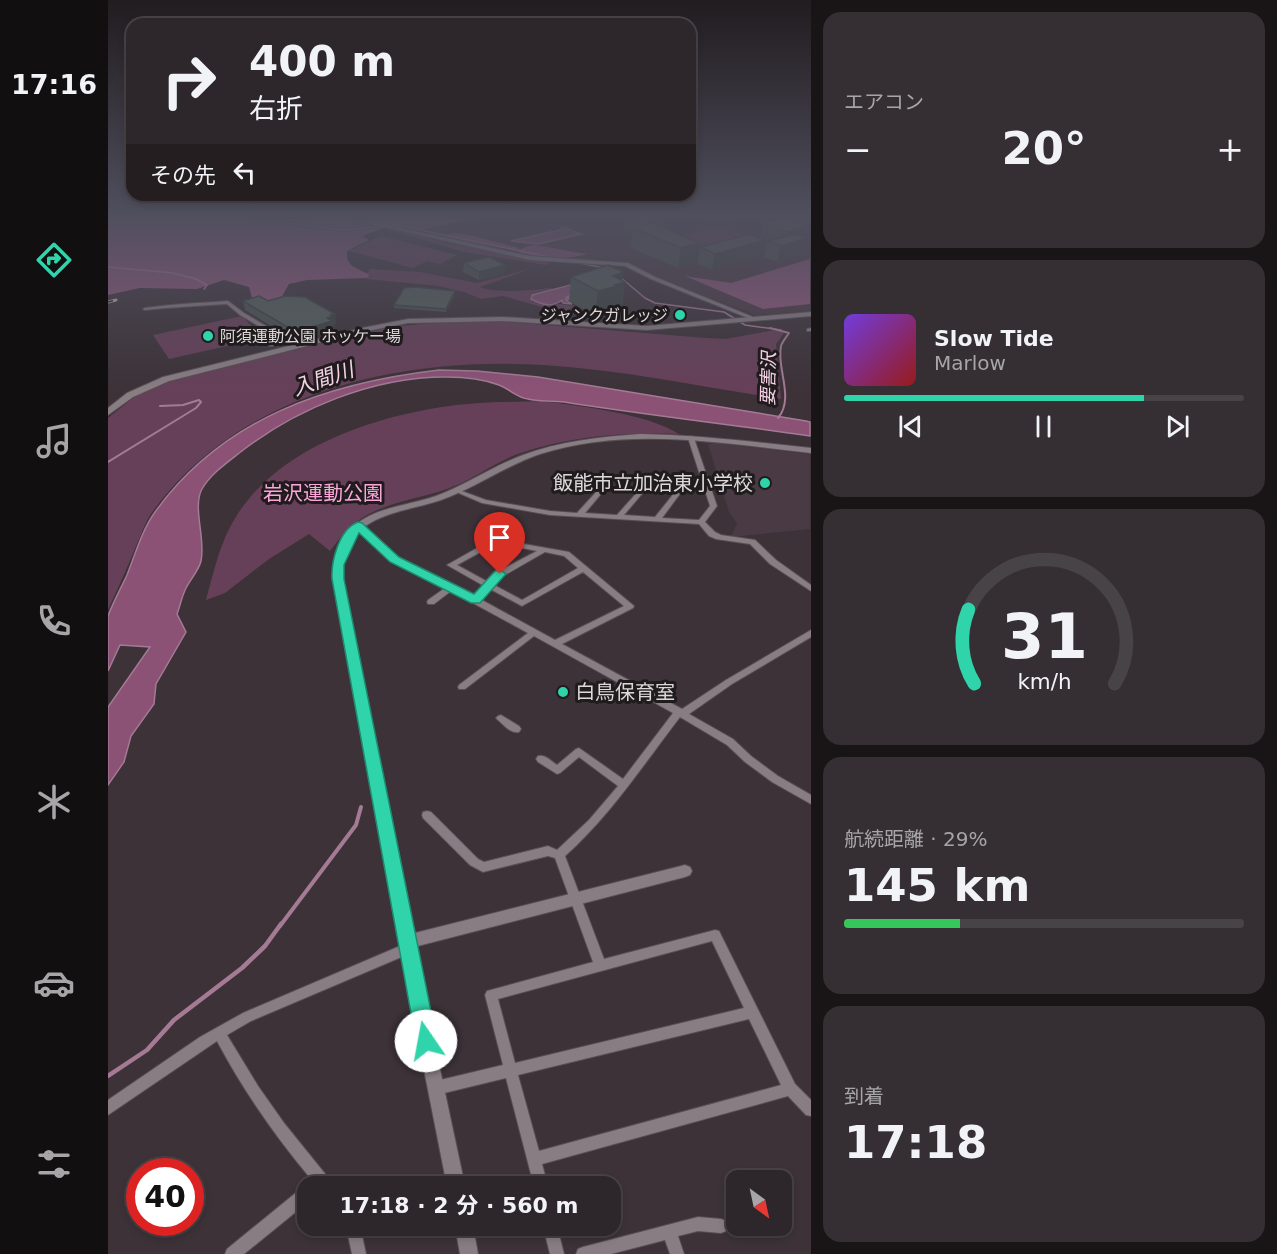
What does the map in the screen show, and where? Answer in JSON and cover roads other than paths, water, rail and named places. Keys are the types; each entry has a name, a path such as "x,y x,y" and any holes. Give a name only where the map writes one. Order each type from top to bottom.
{"main road":[{"path":"108,412 130,395 166,379 401,322 471,318 647,328 810,314"}],"street":[{"path":"642,273 755,319"},
{"path":"145,309 228,302 233,309 246,314 276,334 277,339 271,345"},
{"path":"454,1176 406,945 338,579 337,565 341,552 358,526 375,515 457,491 521,458 561,446 632,437 691,438 810,451"},
{"path":"691,438 714,506 701,522"},
{"path":"580,514 610,480"},
{"path":"657,519 682,486"},
{"path":"620,516 643,489"},
{"path":"457,491 484,502 550,513 701,522 712,534 719,537 752,542 773,562 810,589"},
{"path":"358,526 394,560 475,600 680,713 730,742 775,779 810,800"},
{"path":"555,644 630,606 584,568 566,554 496,541 451,565 522,603 584,568"},
{"path":"475,600 500,574 544,550"},
{"path":"431,602 450,588"},
{"path":"462,687 534,632"},
{"path":"559,855 579,839 680,713 810,633"},
{"path":"501,718 516,729"},
{"path":"541,759 557,770 579,752 623,784"},
{"path":"427,815 474,862 483,867 548,851 559,855"},
{"path":"559,855 600,964"},
{"path":"108,1108 219,1032 406,945 685,872"},
{"path":"538,1176 492,995 600,964 715,935 790,1089 810,1110"},
{"path":"436,1088 752,1012"},
{"path":"219,1032 238,1069 277,1127 316,1176"},
{"path":"534,1159 790,1089"},
{"path":"232,1254 297,1201"},
{"path":"583,1254 698,1224 721,1226"},
{"path":"669,1232 677,1254"},
{"path":"355,1236 359,1254"},
{"path":"466,1236 469,1254"},
{"path":"552,1236 557,1254"}],"waterway":[{"path":"168,273 196,279 207,285 204,289"},
{"name":"要害沢","path":"620,277 645,298 655,303 724,312 745,325 774,329"},
{"name":"要害沢","path":"774,329 781,330"},
{"name":"要害沢","path":"774,329 789,333 781,346 785,401 778,418"},
{"path":"108,462 196,408 201,402 199,400 183,405 160,406"},
{"path":"280,926 356,825 361,807"},
{"path":"108,1076 147,1050 174,1020 242,968 265,946 281,924"}],"railway":[{"path":"108,302 116,300"}],"place":[{"name":"ジャンクガレッジ","path":"680,315"},
{"name":"阿須運動公園 ホッケー場","path":"208,336"},
{"name":"飯能市立加治東小学校","path":"765,483"},
{"name":"白鳥保育室","path":"563,692"}],"water label":[{"name":"入間川","path":"323,379"}],"park label":[{"name":"岩沢運動公園","path":"323,493"}]}
